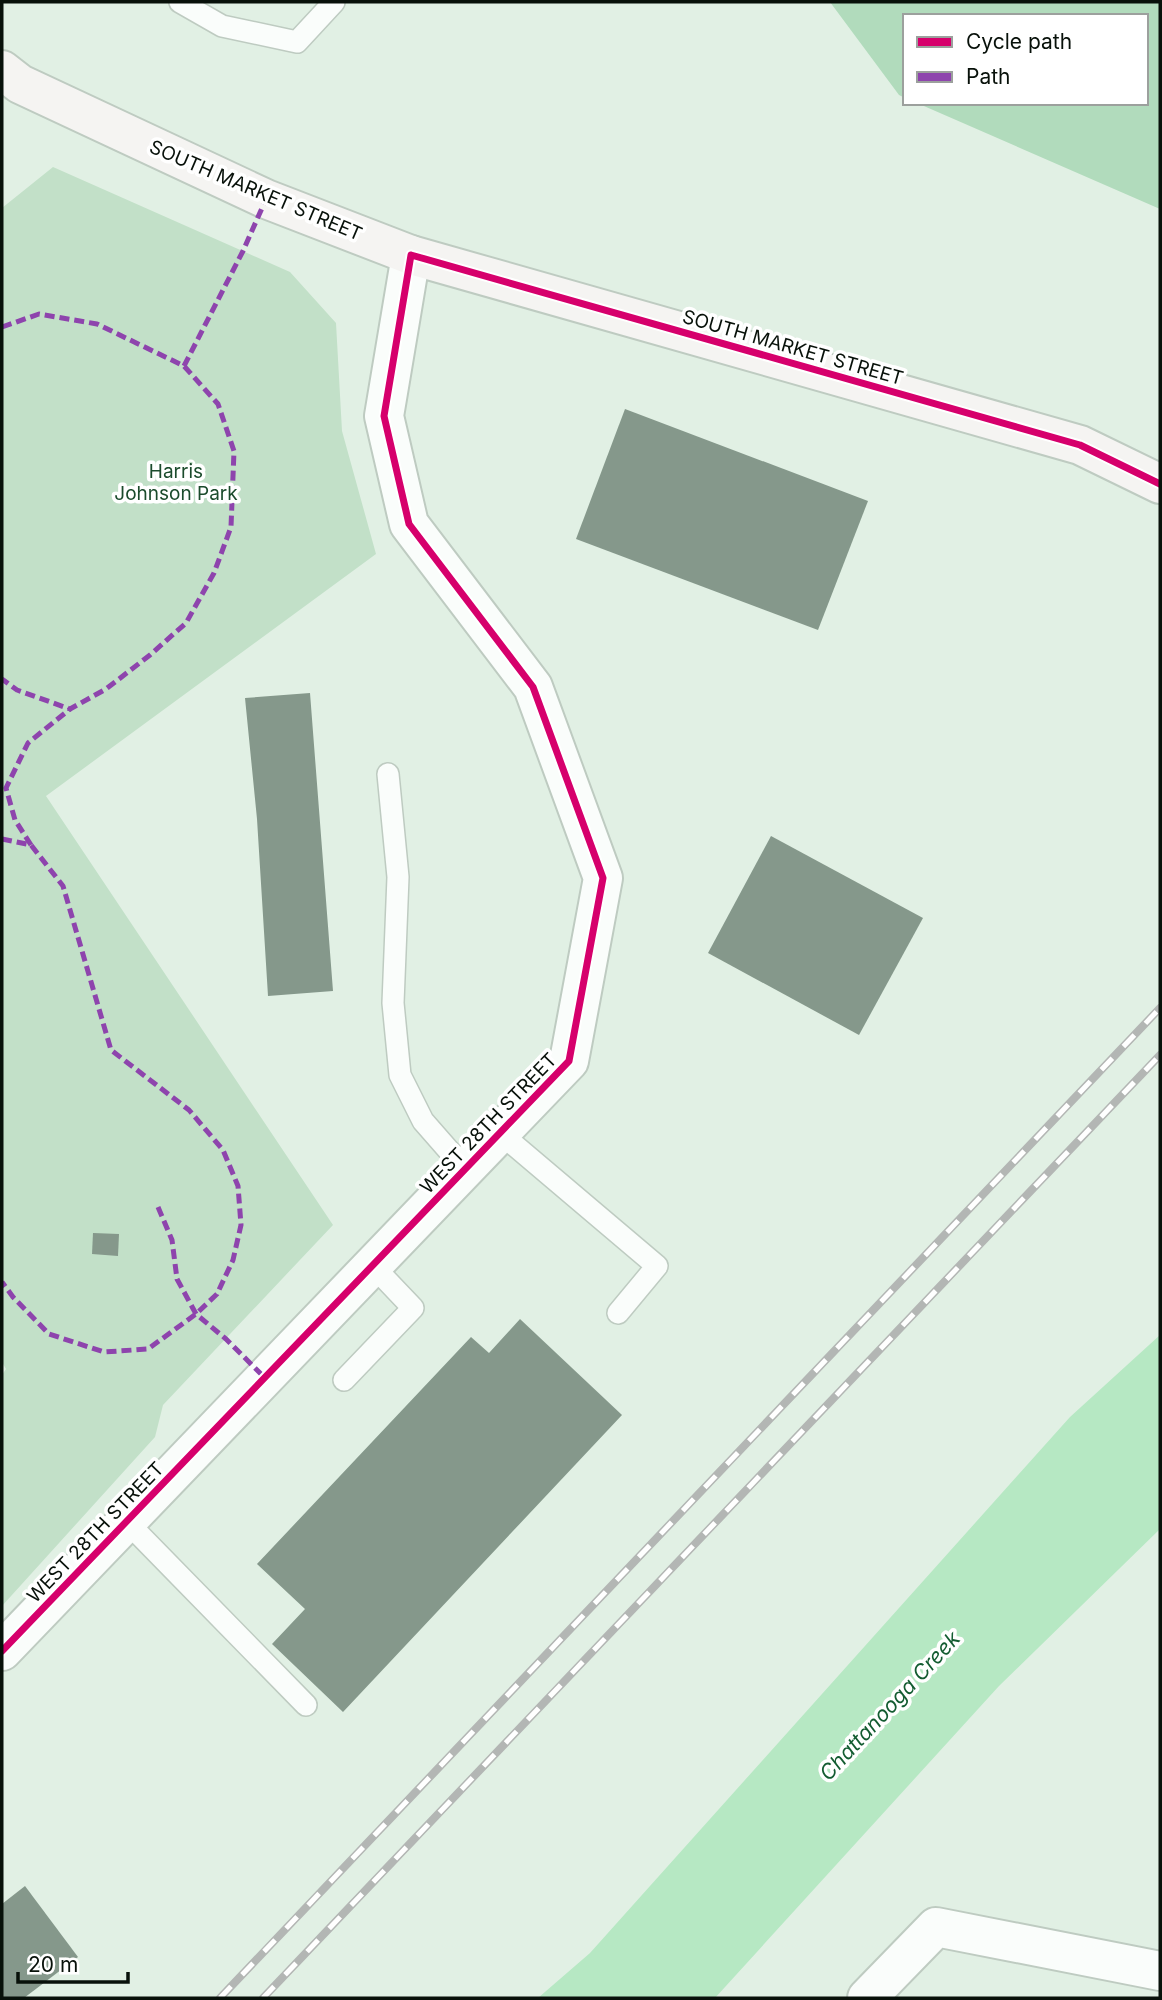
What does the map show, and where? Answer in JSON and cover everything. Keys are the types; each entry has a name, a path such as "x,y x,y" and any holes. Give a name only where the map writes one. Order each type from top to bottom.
{"main road":[{"name":"SOUTH MARKET STREET","path":"2,70 20,84 266,198 411,255 1080,445 1160,484"}],"street":[{"name":"WEST 28TH STREET","path":"2,1651 569,1061 603,878 533,687 409,524 384,416 411,255"},
{"path":"867,1998 936,1927 1160,1971"}],"lane":[{"path":"180,2 222,26 297,42 334,2"},
{"path":"388,774 398,877 393,1003 400,1075 423,1121 466,1169"},
{"path":"500,1133 657,1266 618,1313"},
{"path":"344,1380 412,1308 373,1266"},
{"path":"127,1522 306,1705"}],"green space":[{"name":"Harris Johnson Park","path":"53,167 290,272 336,323 342,431 376,554 46,796 333,1225 163,1405 155,1437 2,1606 2,1375 6,1369 2,1362 2,208"}],"shaded area":[{"path":"830,2 1160,2 1160,209 922,105 1148,105 1148,14 903,14 903,97"}],"water":[{"name":"Chattanooga Creek","path":"1160,1335 1160,1529 999,1686 715,1998 538,1998 590,1953 1070,1417"}],"building":[{"path":"625,409 868,501 818,630 576,539"},
{"path":"310,693 333,991 268,996 257,819 245,698"},
{"path":"771,836 923,918 859,1035 708,953"},
{"path":"93,1233 119,1234 118,1256 92,1254"},
{"path":"520,1319 622,1415 343,1712 272,1644 305,1609 257,1564 471,1337 489,1353"},
{"path":"25,1886 78,1957 24,1998 2,1998 2,1904"}],"railway":[{"path":"220,1998 1160,1008"},
{"path":"263,1998 1160,1055"}],"marked path":[{"path":"184,366 243,251 266,199"},
{"path":"2,327 39,314 97,324 184,366 218,404 234,451 231,527 214,573 186,623 106,689 70,709 17,690 2,679"},
{"path":"31,845 15,820 6,788 28,743 70,709"},
{"path":"2,839 31,845 63,886 111,1050 189,1110 223,1150 238,1186 241,1225 233,1260 217,1294 196,1314 148,1349 104,1352 49,1334 2,1282"},
{"path":"158,1207 172,1240 177,1279 196,1314 265,1378"}],"cycle path":[{"path":"2,1651 569,1061 603,878 533,687 409,524 384,416 411,255 1080,445 1160,484"}]}
